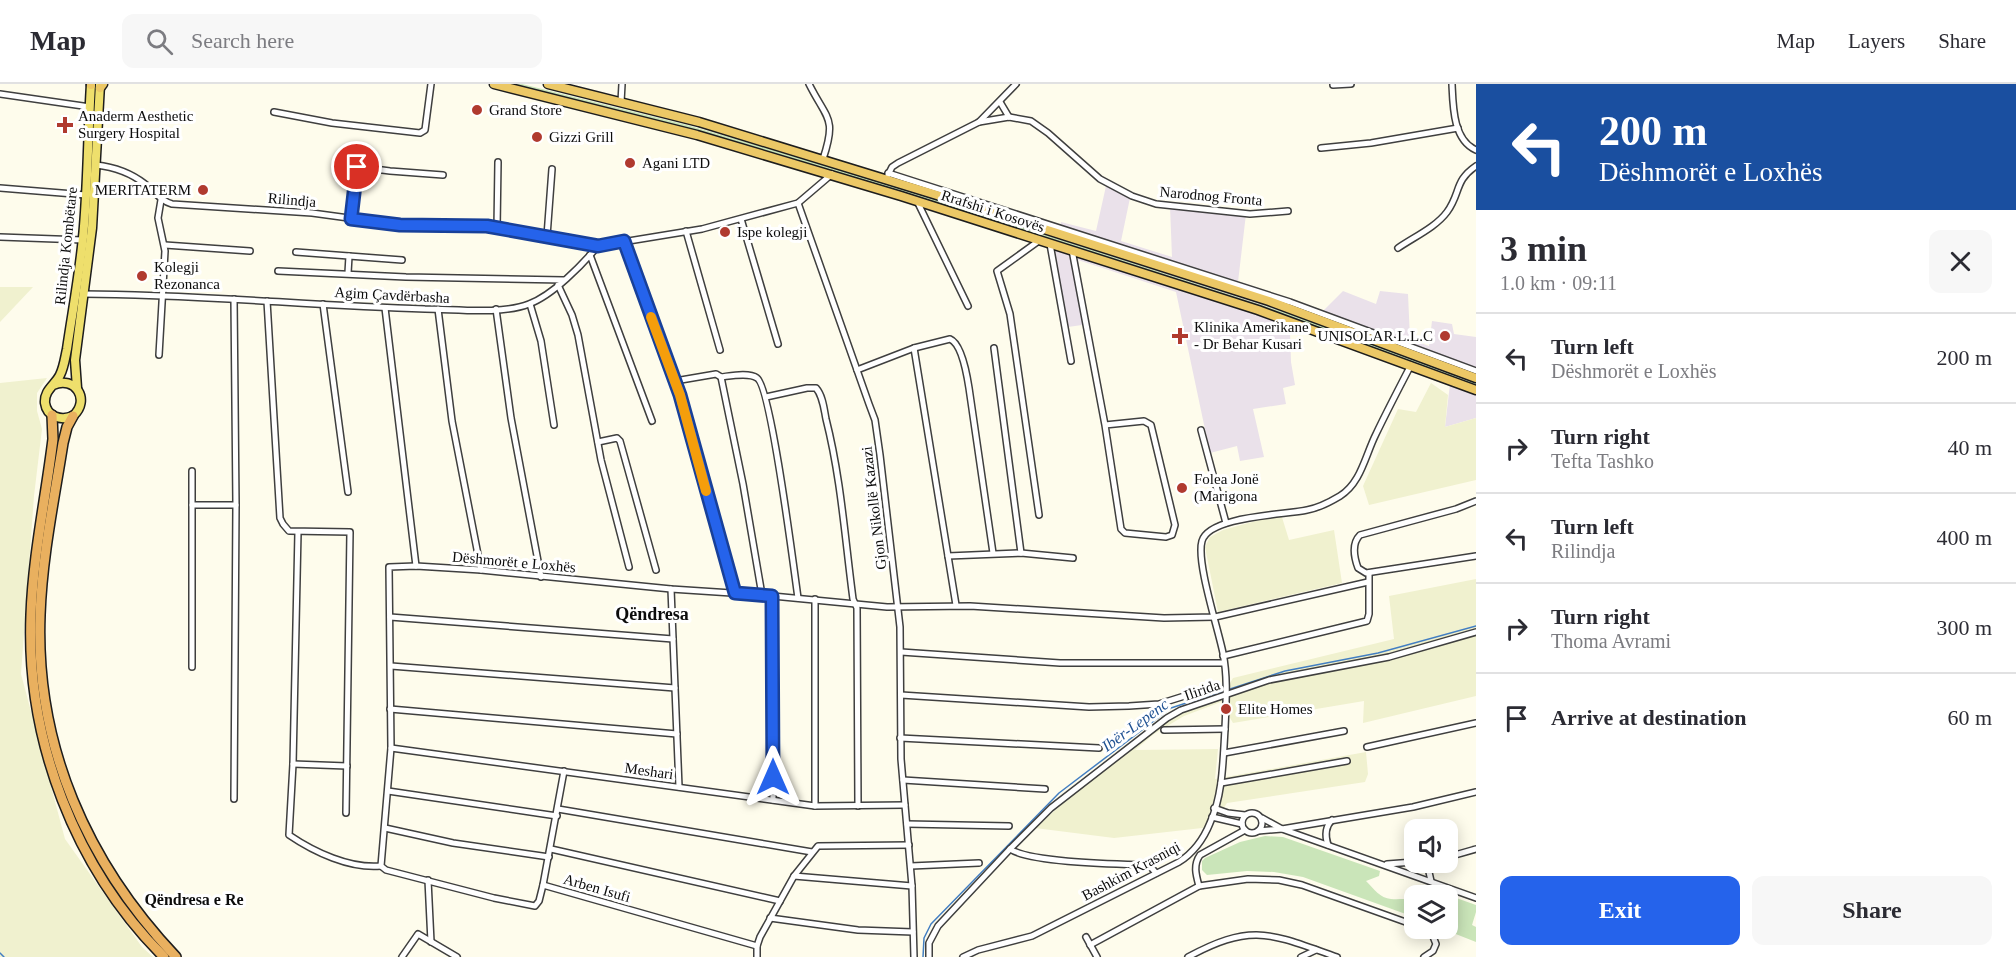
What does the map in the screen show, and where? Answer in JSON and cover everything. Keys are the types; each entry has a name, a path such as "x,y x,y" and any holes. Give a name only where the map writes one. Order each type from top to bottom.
{"highway":[{"name":"Rrafshi i Kosovës","path":"494,84 678,129 832,174 1287,320 1476,390"},
{"name":"Rrafshi i Kosovës","path":"548,84 706,124 887,176 1269,301 1476,378"},
{"path":"52,415 52,446 31,613 33,678 41,727 59,790 84,848 124,910 164,957"},
{"path":"73,416 67,427 63,443 42,584 40,646 45,699 67,787 92,844 131,905 176,957"}],"main road":[{"name":"Rilindja Kombëtare","path":"53,385 61,373 65,358 83,240 90,107 95,85"},
{"name":"Rilindja Kombëtare","path":"77,388 75,360 92,228 96,165 95,85"},
{"path":"58,382 69,382 77,388 82,398 73,416 62,419 52,415 45,400 46,394 53,385 58,382"}],"street":[{"path":"274,112 332,123 420,133 425,130 431,84"},
{"path":"621,102 622,84"},
{"path":"809,84 830,123 828,144 823,159"},
{"path":"887,176 892,167 898,163 979,122 1016,84"},
{"path":"1334,85 1351,84"},
{"path":"1452,84 1458,128 1464,141 1476,150"},
{"path":"0,94 90,107"},
{"path":"1000,102 1009,117"},
{"name":"Narodnog Fronta","path":"979,122 1009,117 1031,121 1100,179 1143,201 1250,214 1288,211"},
{"path":"1321,148 1371,143 1458,128"},
{"path":"497,228 498,162"},
{"path":"336,164 443,175"},
{"path":"96,165 110,167 134,177 162,200 158,218 165,245 159,355"},
{"path":"1398,248 1447,213 1462,177 1476,166"},
{"path":"351,219 357,167"},
{"path":"547,236 552,169"},
{"path":"598,246 686,231 798,203 832,174"},
{"name":"Rrafshi i Kosovës","path":"887,176 1290,302 1476,371"},
{"path":"0,188 86,195"},
{"name":"Rilindja","path":"162,200 172,204 312,213 400,225 464,225 497,228 598,246"},
{"path":"917,201 968,306"},
{"name":"Gjon Nikollë Kazazi","path":"798,203 878,436 898,607 901,652 900,738 911,866 914,957"},
{"path":"741,219 778,344"},
{"path":"686,231 720,350"},
{"path":"0,237 83,240"},
{"path":"1039,515 1010,314 997,271 1040,240"},
{"path":"624,241 675,381 735,593"},
{"path":"1050,244 1071,361"},
{"path":"165,245 250,251"},
{"name":"Agim Çavdërbasha","path":"83,294 163,294 384,308 496,309 530,304 564,280 598,246"},
{"path":"1072,250 1105,425 1121,529 1125,532 1166,537 1172,535 1175,532 1175,525 1151,425 1144,422 1105,425"},
{"path":"296,252 402,260"},
{"path":"590,255 652,421"},
{"path":"348,273 349,256"},
{"path":"278,271 406,277 564,280"},
{"path":"558,285 572,315 578,335 598,442 628,567"},
{"path":"234,299 236,505 234,799"},
{"path":"267,301 280,518 290,531 350,532 346,813"},
{"path":"322,304 348,492"},
{"path":"530,304 541,341 554,425"},
{"path":"384,308 417,566"},
{"path":"438,309 452,421 481,570"},
{"path":"496,309 511,418 541,577"},
{"path":"857,370 914,348 953,339 969,388 993,553"},
{"path":"914,348 956,605"},
{"path":"994,348 1021,553"},
{"path":"1202,430 1226,523 1309,510 1349,490 1360,472 1375,436 1411,365"},
{"path":"675,381 719,374 721,377 758,378 761,382 766,397 784,502 798,598"},
{"path":"721,377 743,484 762,595"},
{"path":"766,397 812,387 819,391 833,448 857,611 858,806"},
{"path":"598,442 617,438 620,441 656,570"},
{"path":"192,471 192,667"},
{"path":"1476,501 1456,509 1360,535 1354,544 1355,561 1362,572 1368,573 1476,556"},
{"path":"192,505 236,505"},
{"name":"Bashkim Krasniqi","path":"963,957 978,950 1032,936 1188,856 1197,845 1212,817 1221,783 1227,694 1223,656 1207,588 1201,544 1206,533 1226,523"},
{"path":"298,532 293,764 289,835 303,845 328,856 372,867 381,866 386,870 532,907 537,905 543,885"},
{"path":"948,556 1021,553 1073,558"},
{"name":"Dëshmorët e Loxhës","path":"381,866 391,748 389,567 417,566 481,570 671,589 898,607 956,605 1129,617 1215,617 1368,582"},
{"path":"1223,656 1367,621 1369,614 1368,573"},
{"path":"671,589 679,787"},
{"path":"772,596 773,800"},
{"path":"815,599 815,806"},
{"path":"390,616 674,639"},
{"name":"Ilirida","path":"929,957 928,942 938,926 1010,849 1051,808 1154,726 1181,710 1288,675 1389,657 1476,632"},
{"path":"901,652 1060,663 1224,663"},
{"path":"391,666 675,688"},
{"path":"901,695 1089,706 1129,706 1159,705 1194,693"},
{"path":"390,709 677,734"},
{"path":"1367,747 1476,723"},
{"path":"1164,730 1224,729"},
{"path":"1224,753 1344,731"},
{"path":"900,738 1099,748"},
{"name":"Meshari","path":"391,748 815,806 905,805"},
{"path":"1221,783 1347,761"},
{"path":"293,764 347,765"},
{"name":"Arben Isufi","path":"564,771 543,885 757,946"},
{"path":"903,780 1045,789"},
{"path":"388,791 557,813 812,852"},
{"path":"1245,815 1242,824 1245,830 1252,833 1413,807 1476,792"},
{"path":"1214,808 1245,815 1254,812 1262,819 1282,829 1476,898"},
{"path":"1212,817 1242,824"},
{"path":"1258,831 1262,825 1262,819"},
{"path":"1328,845 1326,833 1332,820"},
{"path":"907,824 1009,826"},
{"path":"385,828 453,843 549,857"},
{"path":"1199,886 1195,870 1200,855 1245,830"},
{"path":"757,957 757,946 770,918 795,876 818,846 824,844 909,845"},
{"path":"551,849 780,901"},
{"path":"1010,849 1018,855 1149,865 1156,873"},
{"path":"1458,854 1476,849"},
{"path":"911,866 979,863"},
{"path":"1382,864 1404,863"},
{"path":"1429,873 1431,881"},
{"path":"795,876 912,886"},
{"path":"1090,945 1199,886 1248,879 1279,880 1324,893 1404,921"},
{"path":"428,880 431,942"},
{"path":"770,918 858,930 913,932"},
{"path":"402,957 418,934 457,957"},
{"path":"1188,957 1220,941 1251,934 1279,938 1337,957"},
{"path":"1086,937 1096,957"},
{"path":"1424,957 1433,951 1436,944 1435,939"},
{"path":"1301,957 1316,950"}],"shaded area":[{"path":"1106,186 1130,198 1121,241 1172,257 1170,206 1246,214 1238,282 1321,313 1343,291 1376,304 1380,291 1408,294 1410,339 1429,346 1432,321 1452,324 1454,334 1476,337 1476,418 1445,427 1451,375 1295,317 1290,332 1291,362 1295,385 1283,388 1286,404 1253,409 1264,457 1240,461 1237,446 1210,453 1176,292 1078,260 1089,324 1068,327 1053,253 1061,222 1096,231"}],"green space":[{"path":"509,84 522,84 687,125 854,173 1302,318 1476,383 1476,386 1259,307 853,177 686,128"},
{"path":"0,287 33,287 0,322"},
{"path":"47,378 37,393 37,411 42,429 34,496 21,674 65,839 142,947 153,957 0,957 0,383"},
{"path":"1431,383 1448,395 1445,427 1476,418 1476,480 1369,505 1363,486 1398,409 1416,412"},
{"path":"1281,514 1289,540 1334,530 1342,583 1218,612 1205,547 1210,537 1223,530"},
{"path":"1476,579 1476,696 1363,723 1364,701 1233,723 1221,702 1184,716 1154,734 1135,750 1218,749 1215,779 1366,752 1368,774 1365,782 1227,803 1211,827 1114,838 1035,828 1095,775 1166,720 1222,697 1233,678 1394,639 1389,596"},
{"path":"1265,836 1283,837 1380,871 1379,876 1366,881 1384,897 1404,899 1404,913 1303,877 1274,872 1247,871 1207,875 1202,870 1202,861 1205,858 1240,842"},
{"path":"1458,899 1476,905 1472,925 1476,927 1476,942 1458,935"}],"waterway":[{"name":"Ibër-Lepenc","path":"1227,690 1285,671 1378,653 1476,626"},
{"name":"Ibër-Lepenc","path":"923,957 924,938 931,924 1059,793 1171,708 1223,691"},
{"name":"Ibër-Lepenc","path":"0,953 4,957"}],"slow traffic":[{"path":"651,317 680,395 706,491"}],"place":[{"name":"Grand Store","path":"477,110"},
{"name":"Anaderm Aesthetic Surgery Hospital","path":"65,125"},
{"name":"Gizzi Grill","path":"537,137"},
{"name":"Agani LTD","path":"630,163"},
{"name":"MERITATERM","path":"203,190"},
{"name":"Ispe kolegji","path":"725,232"},
{"name":"Kolegji Rezonanca","path":"142,276"},
{"name":"Klinika Amerikane - Dr Behar Kusari","path":"1180,336"},
{"name":"UNISOLAR L.L.C","path":"1445,336"},
{"name":"Folea Jonë (Marigona","path":"1182,488"},
{"name":"Elite Homes","path":"1226,709"}],"district":[{"name":"Qëndresa","path":"652,614"},
{"name":"Qëndresa e Re","path":"194,899"}],"route":[{"path":"357,167 351,219 416,226 487,226 598,246 624,241 680,395 735,593 772,596 773,777"}]}
